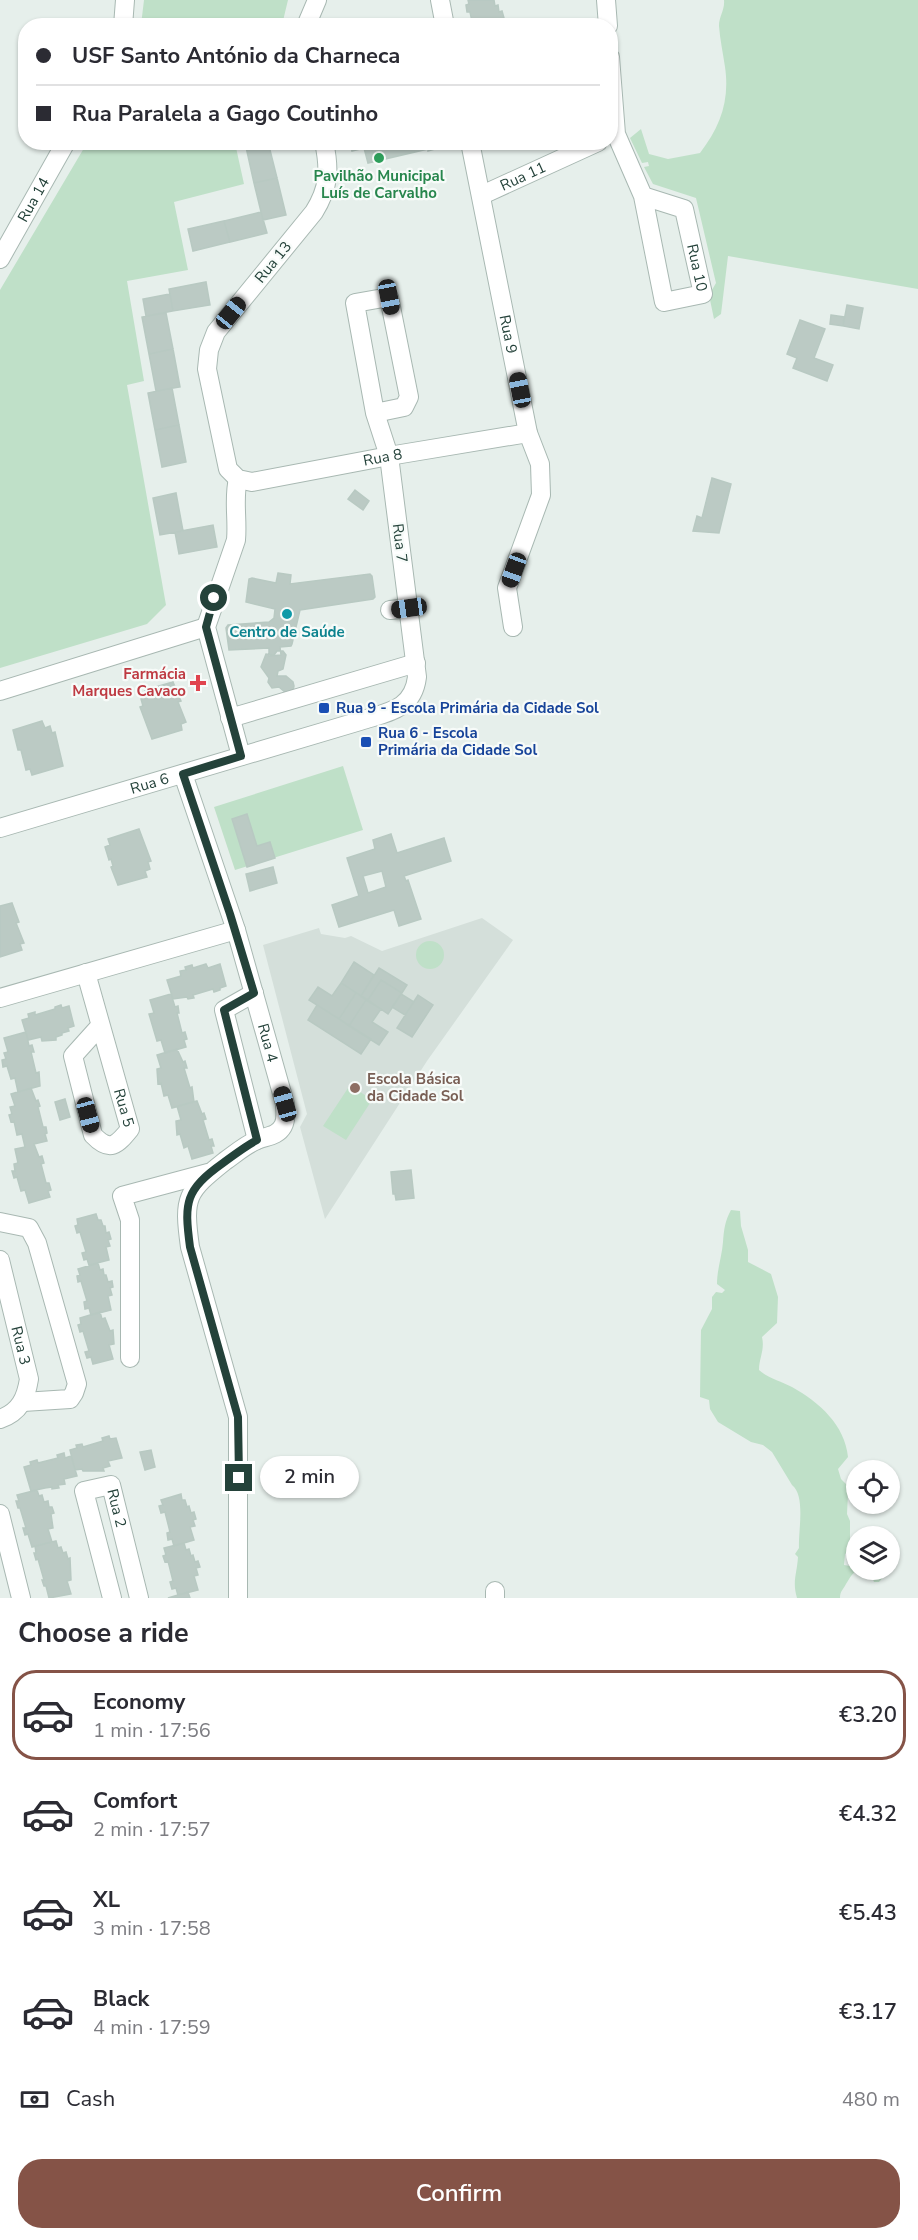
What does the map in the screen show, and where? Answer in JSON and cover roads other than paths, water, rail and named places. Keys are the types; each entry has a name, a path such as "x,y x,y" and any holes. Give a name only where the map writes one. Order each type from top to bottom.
{"street":[{"path":"124,18 125,0"},
{"path":"309,18 317,0"},
{"path":"440,0 443,18"},
{"path":"606,0 607,18"},
{"name":"Rua 10","path":"618,146 643,196 664,302 702,294 684,209 643,196"},
{"name":"Rua 14","path":"0,259 61,150"},
{"name":"Rua 13","path":"238,479 228,469 207,369 209,350 216,332 314,212 323,197 327,181 326,150"},
{"name":"Rua 9","path":"472,150 528,433 540,464 541,495 507,588 513,627"},
{"name":"Rua 11","path":"482,195 580,150"},
{"name":"Rua 7","path":"375,413 404,407 409,397 389,297 355,303 375,413 389,456 416,663 417,676 414,692 402,707"},
{"name":"Rua 8","path":"238,479 252,482 528,433"},
{"path":"238,479 235,494 236,540 206,627 241,756"},
{"path":"390,610 409,608"},
{"path":"0,691 206,627"},
{"path":"230,718 416,663"},
{"name":"Rua 6","path":"0,827 402,707"},
{"name":"Rua 4","path":"183,774 236,930 285,1104 286,1118 282,1128 272,1136 257,1140 240,1149 210,1172"},
{"path":"0,998 236,930"},
{"name":"Rua 5","path":"86,973 99,1026 130,1129 119,1143 109,1146 101,1143 93,1135 73,1056 99,1026"},
{"path":"254,993 224,1010 257,1140"},
{"path":"130,1358 130,1220 122,1196 210,1172"},
{"path":"210,1172 197,1183 191,1193 187,1224 190,1247 238,1417 238,1598"},
{"path":"0,1222 29,1228 37,1243 77,1384 70,1399 23,1402 20,1407 0,1419"},
{"name":"Rua 3","path":"0,1260 29,1379 27,1395 23,1402"},
{"name":"Rua 2","path":"112,1598 84,1491 111,1485 136,1597"},
{"path":"0,1514 21,1598"}],"place":[{"name":"Pavilhão Municipal Luís de Carvalho","path":"379,158"},
{"name":"Centro de Saúde","path":"287,614"},
{"name":"Farmácia Marques Cavaco","path":"198,683"},
{"name":"Rua 9 - Escola Primária da Cidade Sol","path":"324,708"},
{"name":"Rua 6 - Escola Primária da Cidade Sol","path":"366,742"},
{"name":"Escola Básica da Cidade Sol","path":"355,1088"}]}
